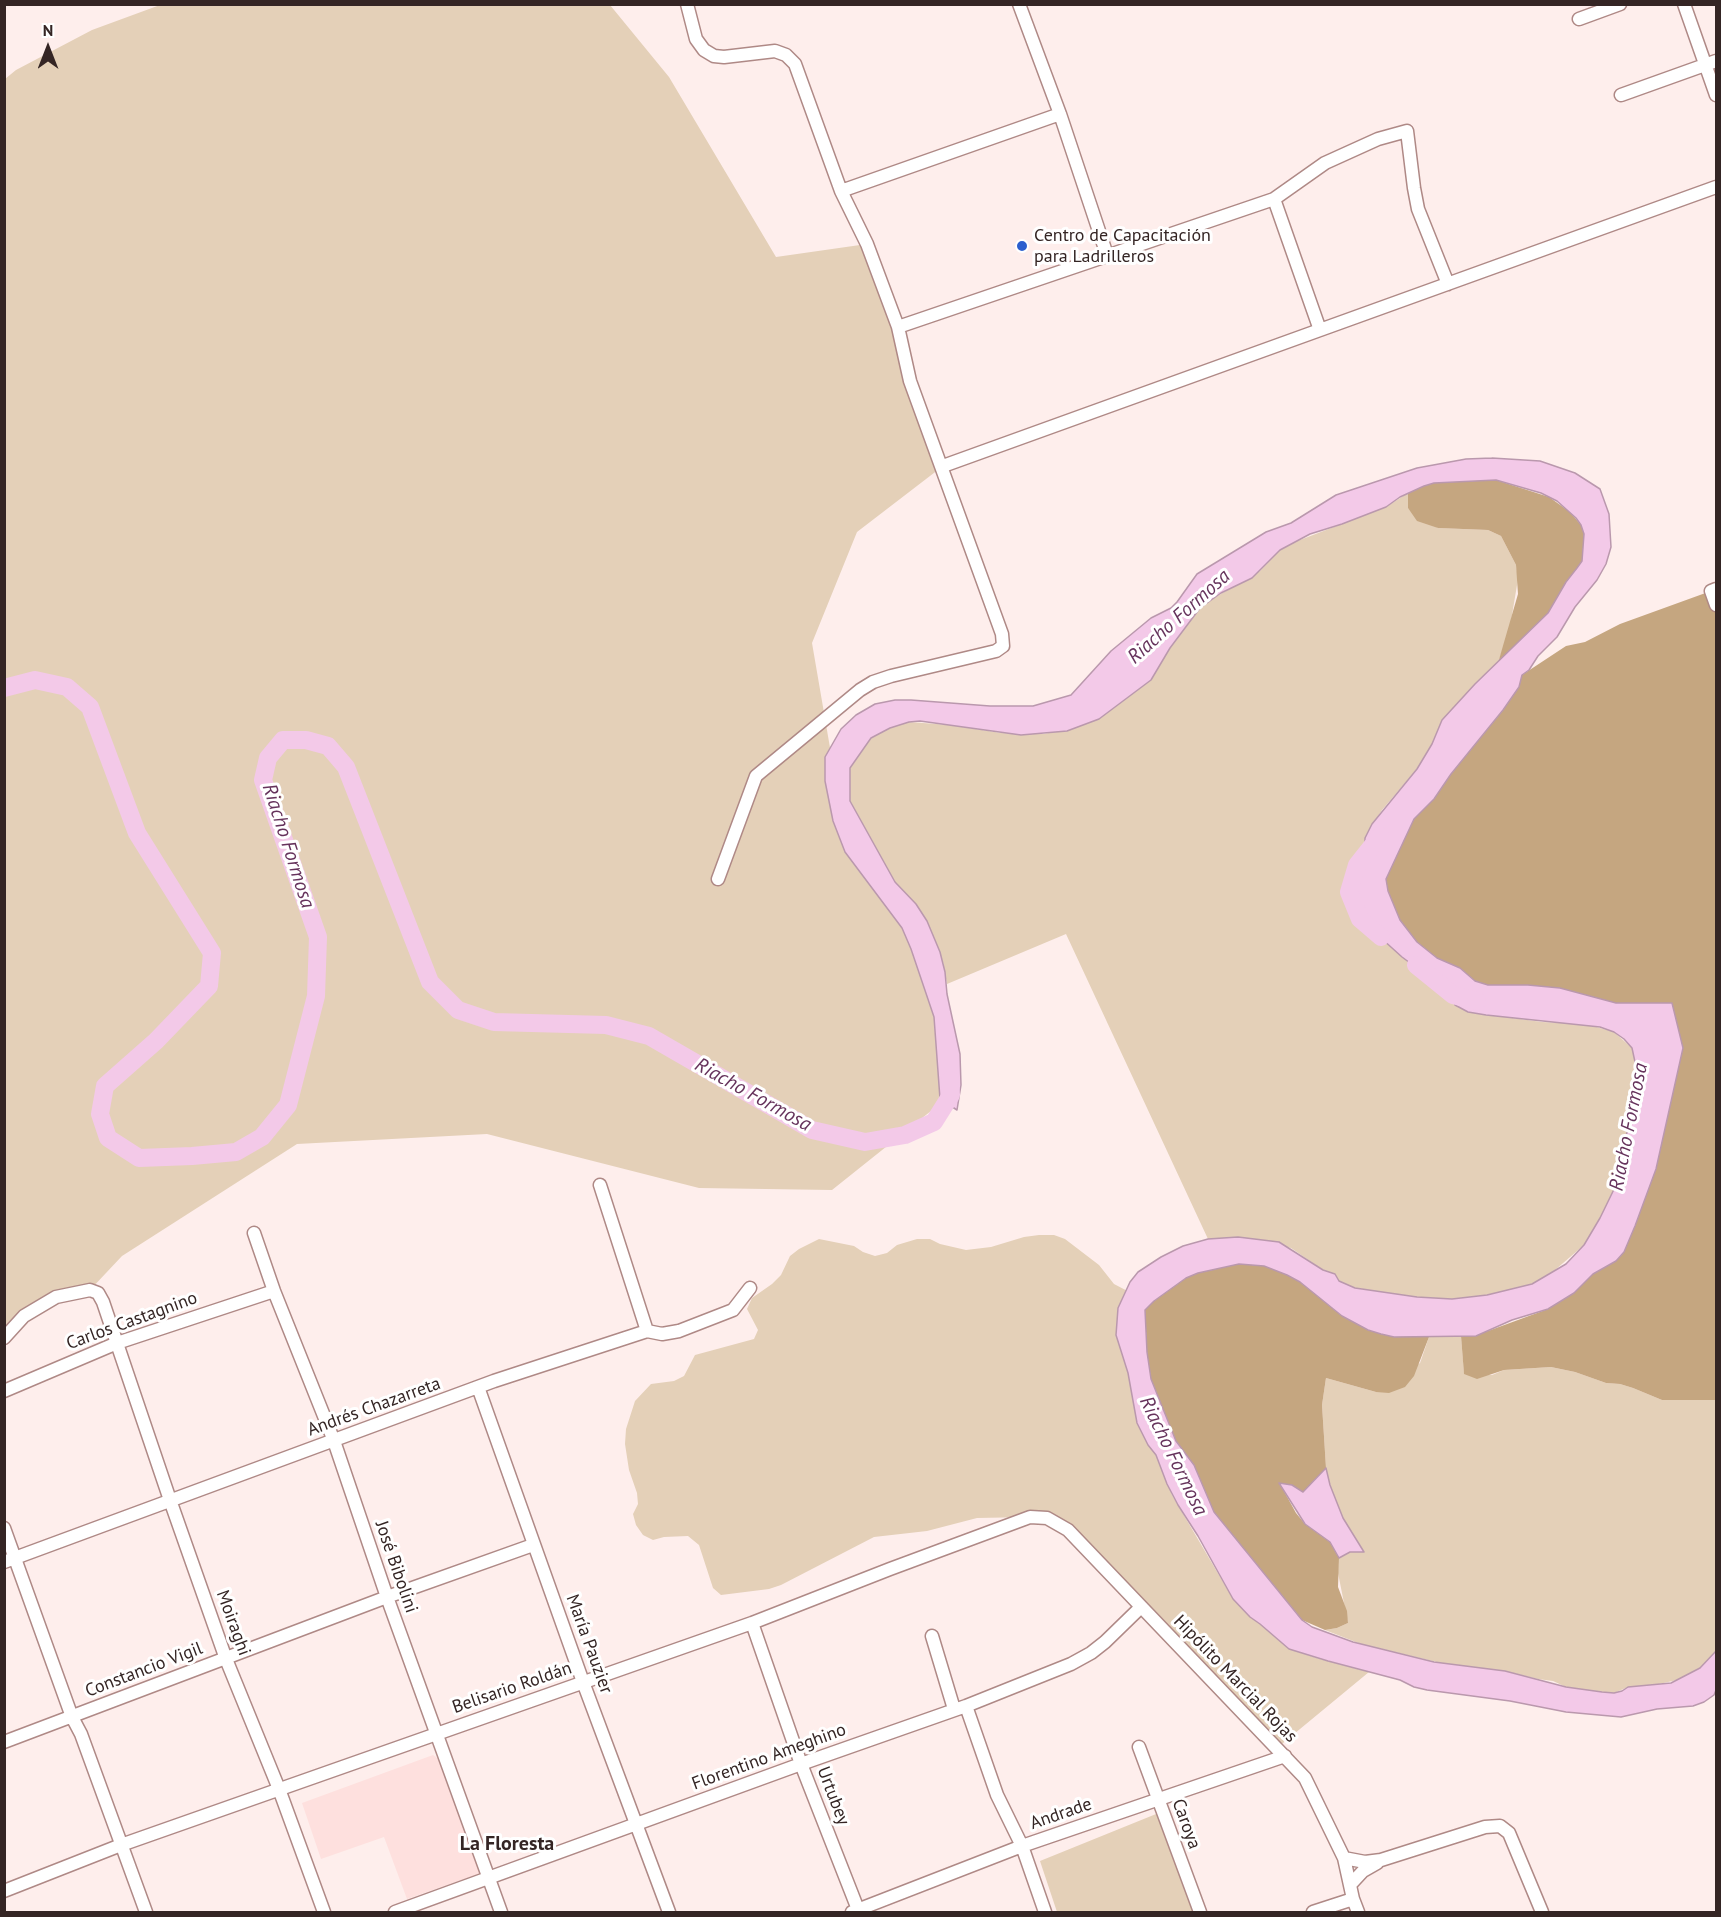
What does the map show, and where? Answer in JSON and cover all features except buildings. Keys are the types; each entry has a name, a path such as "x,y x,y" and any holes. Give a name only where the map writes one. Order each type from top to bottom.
{"street":[{"path":"687,4 696,39 704,50 714,56 724,57 775,51 786,55 795,64 841,191 867,244 898,327 910,381 943,466 1002,634 1003,646 996,651 891,676 873,682 860,690 756,776 718,879"},
{"path":"1019,4 1060,114 1107,255"},
{"path":"1579,19 1620,4"},
{"path":"1684,4 1711,63 1716,94"},
{"path":"1621,95 1711,63"},
{"path":"841,191 1060,114"},
{"path":"898,327 1274,199 1325,163 1378,138 1407,131 1418,209 1448,284"},
{"path":"943,466 1716,187"},
{"path":"1274,199 1320,330"},
{"path":"1716,589 1711,591 1716,605"},
{"path":"600,1185 647,1331"},
{"name":"José Bibolini","path":"254,1233 274,1291 334,1441 387,1596 501,1912"},
{"name":"Andrés Chazarreta","path":"10,1560 478,1387 647,1331 662,1334 679,1331 733,1310 750,1288"},
{"name":"Moiraghi","path":"4,1338 24,1316 56,1297 90,1290 98,1293 226,1659 279,1789 324,1912"},
{"name":"Carlos Castagnino","path":"4,1390 117,1343 274,1291"},
{"name":"María Pauzier","path":"478,1387 533,1545 669,1912"},
{"name":"Hipólito Marcial Rojas","path":"1030,1517 1047,1518 1068,1530 1305,1778 1344,1858 1358,1912"},
{"name":"Belisario Roldán","path":"4,1891 121,1845 752,1623 1030,1517"},
{"path":"4,1528 10,1560 72,1717 81,1734 146,1912"},
{"name":"Constancio Vigil","path":"4,1742 387,1596 533,1545"},
{"name":"Florentino Ameghino","path":"395,1912 489,1880 801,1764 960,1708 1071,1664 1091,1653 1141,1608"},
{"name":"Urtubey","path":"752,1623 856,1912"},
{"path":"932,1636 997,1795 1022,1846 1045,1912"},
{"name":"Caroya","path":"1139,1747 1200,1912"},
{"name":"Andrade","path":"856,1912 1022,1846 1285,1756"},
{"path":"1344,1858 1365,1862 1381,1860 1485,1827 1500,1826 1509,1833 1542,1912"},
{"path":"1350,1885 1364,1871 1381,1860"},
{"path":"1313,1912 1353,1899"}],"shaded area":[{"path":"160,5 610,5 669,77 776,257 867,244 943,466 857,532 812,643 839,800 922,946 951,1095 832,1190 699,1188 487,1134 297,1144 122,1256 90,1290 56,1297 5,1339 5,79 16,70 92,30"},
{"path":"1496,480 1549,497 1570,512 1581,525 1584,534 1582,561 1548,613 1498,663 1518,594 1516,565 1501,536 1488,530 1438,528 1417,521 1408,508 1408,493 1415,489 1434,483"},
{"path":"1408,493 1408,508 1438,528 1488,530 1501,536 1516,565 1518,579 1510,627 1498,663 1442,720 1432,744 1417,769 1382,810 1365,838 1366,854 1354,876 1349,892 1360,919 1476,1013 1542,1022 1586,1024 1614,1032 1632,1048 1635,1062 1645,1065 1633,1101 1633,1117 1619,1179 1584,1245 1555,1270 1532,1284 1487,1295 1452,1299 1417,1297 1355,1288 1339,1281 1291,1248 1238,1237 1208,1239 1066,934 947,984 943,962 927,921 916,904 895,882 850,801 850,768 871,738 890,728 909,722 950,725 1001,733 1044,734 1099,719 1151,680 1170,648 1200,608 1209,601 1260,571 1287,545 1386,507"},
{"path":"1711,591 1716,605 1716,1400 1662,1400 1620,1384 1606,1383 1575,1372 1551,1367 1504,1370 1477,1379 1464,1374 1461,1336 1488,1331 1548,1309 1574,1293 1593,1274 1616,1261 1624,1252 1642,1202 1672,1003 1616,1003 1560,988 1488,985 1475,981 1460,968 1437,958 1417,942 1400,920 1385,879 1414,818 1434,799 1451,774 1503,710 1519,687 1522,675 1566,646 1585,642 1620,624"},
{"path":"1039,1235 1054,1235 1065,1239 1099,1265 1114,1284 1139,1297 1129,1331 1162,1439 1156,1455 1172,1495 1233,1599 1250,1617 1289,1649 1369,1672 1277,1748 1068,1530 1030,1517 977,1518 927,1531 874,1537 781,1585 769,1589 721,1595 713,1588 699,1545 688,1536 653,1540 643,1535 636,1525 633,1514 638,1504 637,1493 629,1470 625,1444 626,1429 635,1401 651,1384 674,1381 684,1376 695,1355 754,1339 758,1330 747,1309 752,1298 781,1275 790,1256 799,1249 819,1239 854,1246 875,1256 887,1253 897,1245 917,1239 930,1239 940,1244 966,1250 991,1247"},
{"path":"1239,1264 1264,1266 1288,1275 1342,1316 1368,1330 1381,1334 1429,1337 1414,1376 1405,1387 1389,1393 1376,1392 1326,1378 1322,1405 1326,1468 1303,1492 1292,1485 1280,1484 1296,1513 1305,1524 1330,1542 1339,1558 1338,1587 1347,1611 1348,1623 1337,1628 1325,1630 1302,1620 1214,1512 1194,1465 1176,1441 1151,1379 1145,1310 1186,1278"},
{"path":"1461,1336 1464,1373 1492,1375 1504,1370 1551,1367 1575,1372 1606,1383 1620,1384 1662,1400 1716,1400 1716,1651 1700,1668 1677,1680 1628,1687 1614,1693 1602,1692 1566,1687 1553,1681 1505,1671 1441,1663 1361,1644 1325,1630 1348,1623 1338,1573 1339,1558 1349,1552 1364,1552 1343,1518 1326,1468 1322,1405 1326,1378 1376,1392 1420,1363 1429,1337"},
{"path":"433,1755 439,1759 481,1873 407,1899 384,1837 321,1859 302,1803"},
{"path":"1161,1812 1195,1912 1057,1912 1040,1861"}],"water":[{"path":"1466,459 1540,461 1575,473 1600,489 1609,514 1611,547 1606,564 1597,580 1575,607 1557,637 1522,675 1519,687 1503,710 1451,774 1434,799 1414,819 1386,879 1388,891 1400,920 1417,942 1437,958 1460,968 1475,981 1488,985 1560,988 1616,1003 1672,1003 1683,1048 1656,1169 1635,1226 1624,1252 1616,1261 1593,1274 1574,1293 1548,1309 1512,1320 1476,1336 1394,1337 1381,1334 1368,1330 1342,1316 1300,1282 1287,1275 1264,1266 1239,1264 1186,1278 1154,1301 1145,1310 1147,1352 1151,1379 1176,1441 1194,1465 1214,1512 1302,1620 1312,1627 1353,1642 1434,1662 1505,1671 1566,1687 1614,1693 1628,1687 1671,1683 1700,1668 1716,1651 1716,1690 1714,1695 1704,1702 1693,1706 1657,1709 1621,1717 1566,1712 1510,1701 1427,1690 1400,1680 1289,1649 1250,1617 1233,1599 1178,1505 1156,1455 1137,1423 1128,1373 1116,1335 1118,1308 1130,1282 1138,1272 1183,1246 1208,1239 1238,1237 1279,1242 1323,1270 1335,1274 1339,1281 1355,1288 1417,1297 1452,1299 1487,1295 1532,1284 1566,1264 1584,1245 1600,1218 1619,1179 1620,1151 1633,1117 1633,1101 1643,1075 1635,1062 1632,1048 1614,1032 1600,1027 1486,1015 1468,1012 1455,1005 1453,995 1402,957 1360,919 1354,876 1357,865 1365,854 1365,838 1372,824 1417,769 1432,744 1442,720 1475,684 1548,613 1566,582 1582,561 1584,534 1576,518 1557,501 1541,493 1496,480 1434,483 1424,486 1400,497 1386,507 1310,534 1280,550 1252,578 1221,593 1200,608 1170,648 1151,680 1099,719 1067,731 1021,735 920,721 890,728 871,738 850,768 850,801 895,882 916,904 927,921 940,952 960,1054 961,1085 957,1110 940,1099 934,1017 911,949 902,928 845,852 833,821 825,781 825,757 841,729 856,715 875,704 911,700 990,706 1033,706 1071,695 1111,651 1151,618 1171,608 1197,574 1266,532 1291,523 1336,495 1417,468"},
{"path":"1326,1468 1343,1518 1364,1552 1350,1552 1339,1558 1330,1542 1305,1524 1279,1483 1292,1485 1303,1492"}],"waterway":[{"name":"Riacho Formosa","path":"4,688 35,680 67,687 90,707 137,833 212,953 209,986 156,1041 105,1086 100,1114 108,1138 139,1158 236,1152 262,1137 288,1105 316,996 318,937 263,780 268,758 283,740 306,740 328,746 346,767 430,982 458,1010 494,1022 606,1025 649,1036 812,1130 865,1142 905,1135 934,1122 951,1095 950,1080"},
{"name":"Riacho Formosa","path":"1380,836 1357,865 1349,892 1360,919 1381,937"},
{"name":"Riacho Formosa","path":"1416,965 1453,995 1477,1001"}],"place":[{"name":"Centro de Capacitación para Ladrilleros","path":"1022,246"}],"district":[{"name":"La Floresta","path":"507,1844"}]}
